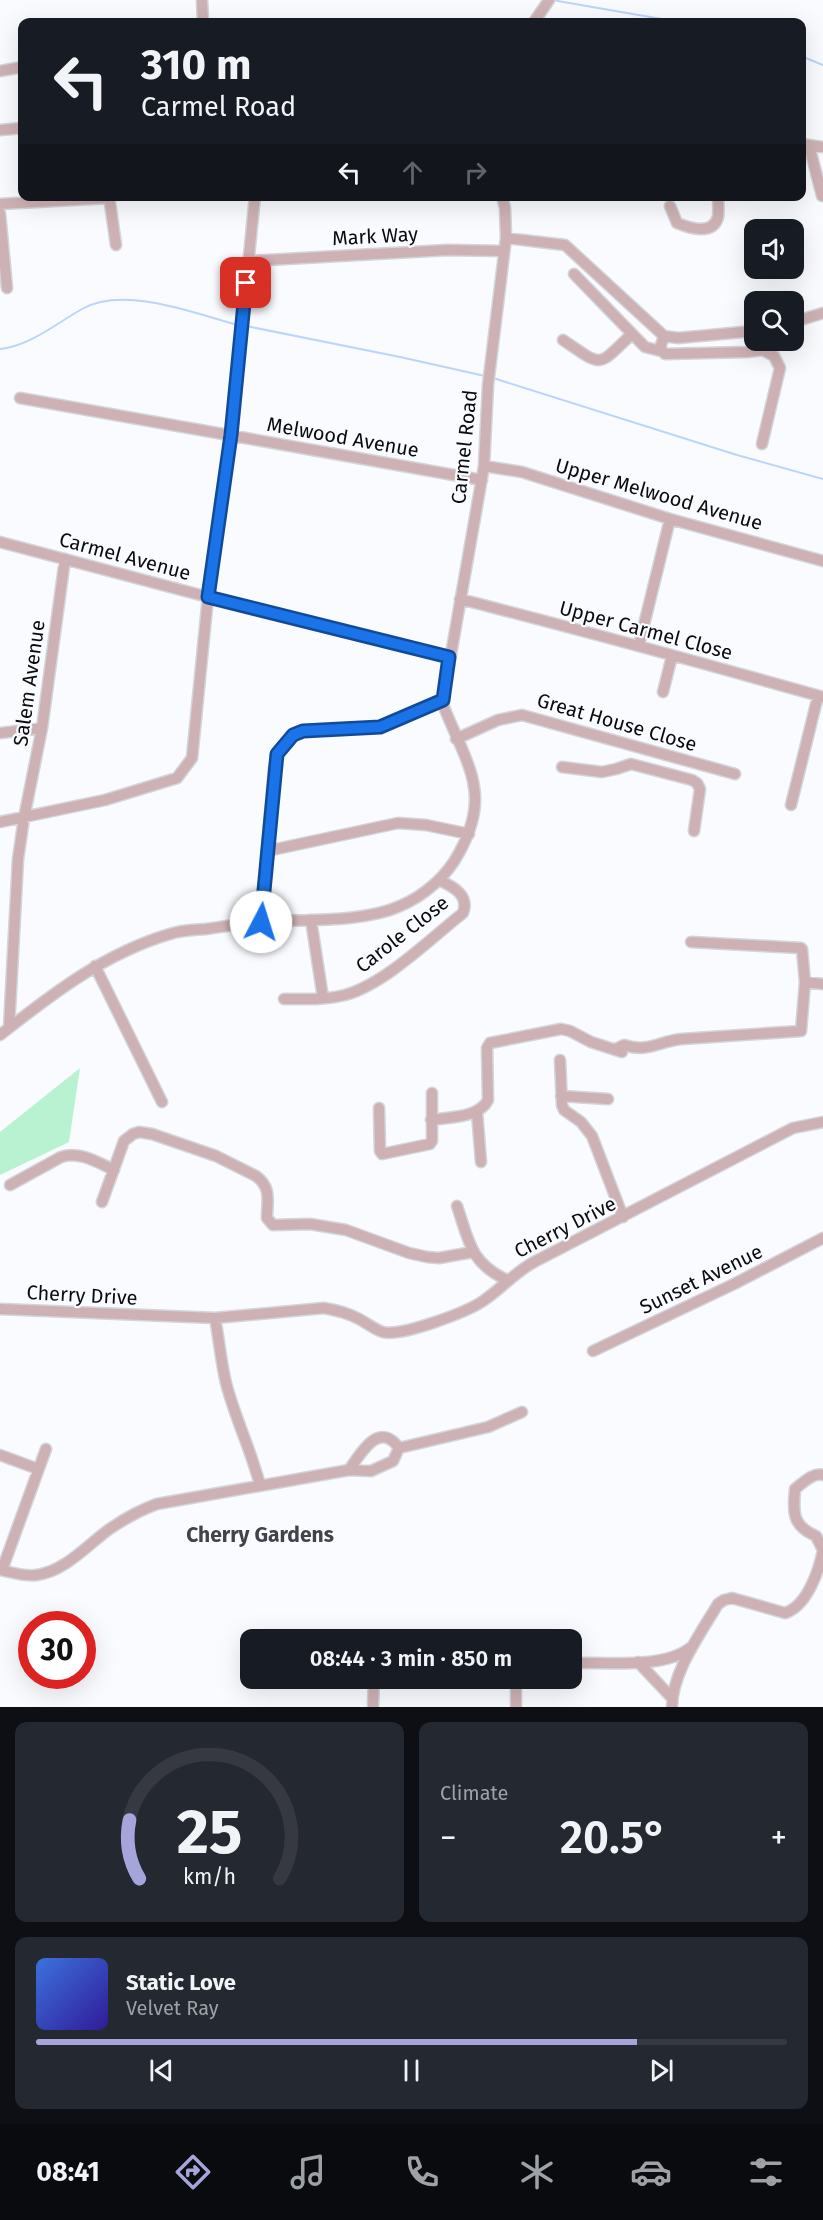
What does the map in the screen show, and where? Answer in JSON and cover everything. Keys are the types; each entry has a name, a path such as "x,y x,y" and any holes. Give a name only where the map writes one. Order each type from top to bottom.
{"street":[{"path":"202,0 203,18"},
{"path":"537,18 549,0"},
{"path":"0,71 18,68"},
{"path":"0,130 18,128"},
{"path":"806,145 823,147"},
{"path":"806,148 822,196"},
{"path":"0,204 47,201"},
{"path":"110,201 116,245"},
{"path":"0,822 105,800 177,778 192,758 208,597 231,435 254,201"},
{"name":"Carmel Road","path":"443,700 484,466 488,385 506,238 503,201"},
{"path":"670,206 677,223 692,230 702,229 718,218 718,201"},
{"path":"0,213 7,288"},
{"path":"506,238 565,246 664,336 678,338 744,332"},
{"name":"Mark Way","path":"248,261 448,250 504,251"},
{"path":"574,274 649,350 666,354 763,350 774,356 780,368 762,444"},
{"path":"804,319 823,313"},
{"path":"563,340 591,360 600,361 608,357 632,334"},
{"path":"661,351 660,345 664,336"},
{"name":"Melwood Avenue","path":"20,398 482,480"},
{"name":"Upper Melwood Avenue","path":"484,466 522,472 670,519 823,561"},
{"path":"639,645 670,519"},
{"name":"Carmel Avenue","path":"0,542 449,657"},
{"name":"Salem Avenue","path":"9,1028 18,859 42,728 65,559"},
{"name":"Upper Carmel Close","path":"460,599 639,645 820,697"},
{"path":"663,692 672,656"},
{"path":"791,805 820,697"},
{"path":"0,1035 42,1001 95,966 140,944 173,933 261,922 342,918 386,911 414,899 450,869 469,834 473,818 475,788 443,700 380,727 303,731 293,735 277,754 261,922"},
{"name":"Great House Close","path":"456,739 498,720 522,715 735,774"},
{"path":"0,733 42,728"},
{"path":"667,772 671,756"},
{"path":"562,767 602,771 628,764 692,780 699,787 694,831"},
{"path":"267,851 398,823 426,825 469,834"},
{"name":"Carole Close","path":"284,999 344,995 364,988 383,976 463,913 464,899 451,885 439,880"},
{"path":"310,920 322,998"},
{"path":"431,1120 477,1112 482,1109 488,1100 487,1048 490,1043 561,1029 591,1042 616,1049 624,1046 647,1049 681,1039 798,1033 802,1028 805,982 801,948 691,942"},
{"path":"95,966 162,1102"},
{"path":"805,982 823,984"},
{"path":"560,1060 561,1096 564,1110 581,1122 592,1136 623,1217"},
{"path":"379,1108 380,1151 382,1154 430,1144 432,1141 432,1093"},
{"path":"561,1096 608,1099"},
{"path":"477,1112 481,1162"},
{"name":"Cherry Drive","path":"0,1309 215,1318 324,1308 349,1314 384,1332 400,1331 460,1313 484,1301 520,1270 793,1128 823,1122"},
{"path":"102,1202 124,1141 133,1134 145,1132 216,1155 256,1176 268,1191 267,1218 273,1225 310,1224 346,1230 427,1257 439,1258 473,1252"},
{"path":"10,1185 61,1156 69,1154 77,1154 114,1170"},
{"path":"457,1206 473,1252 489,1270 507,1280"},
{"name":"Sunset Avenue","path":"593,1351 734,1284 823,1238"},
{"path":"215,1318 226,1382 252,1455 260,1485"},
{"path":"399,1448 488,1427 522,1412"},
{"path":"349,1470 364,1448 380,1437 393,1440 399,1448"},
{"path":"46,1449 1,1570 33,1576 54,1570 110,1529 143,1509 185,1497 349,1470 371,1471 387,1465 397,1456 399,1448"},
{"path":"0,1455 38,1469"},
{"path":"672,1702 690,1648 718,1604 724,1600 740,1599 785,1613 799,1603 813,1583 823,1550 816,1536 807,1533 798,1524 793,1512 795,1489 813,1476 823,1475"},
{"path":"582,1663 669,1659 690,1648"},
{"path":"638,1662 672,1702"},
{"path":"373,1707 374,1689"},
{"path":"516,1689 516,1707"}],"green space":[{"path":"80,1068 69,1142 0,1175 0,1132"}],"waterway":[{"path":"552,0 656,18"},
{"path":"806,58 823,65"},
{"path":"0,349 33,339 82,309 117,300 157,303 234,324"},
{"path":"246,326 485,376"},
{"path":"493,378 737,455 823,479"}],"district":[{"name":"Cherry Gardens","path":"260,1535"}],"route":[{"path":"246,283 231,435 208,597 449,657 443,700 380,727 303,731 293,735 277,754 261,922"}]}
